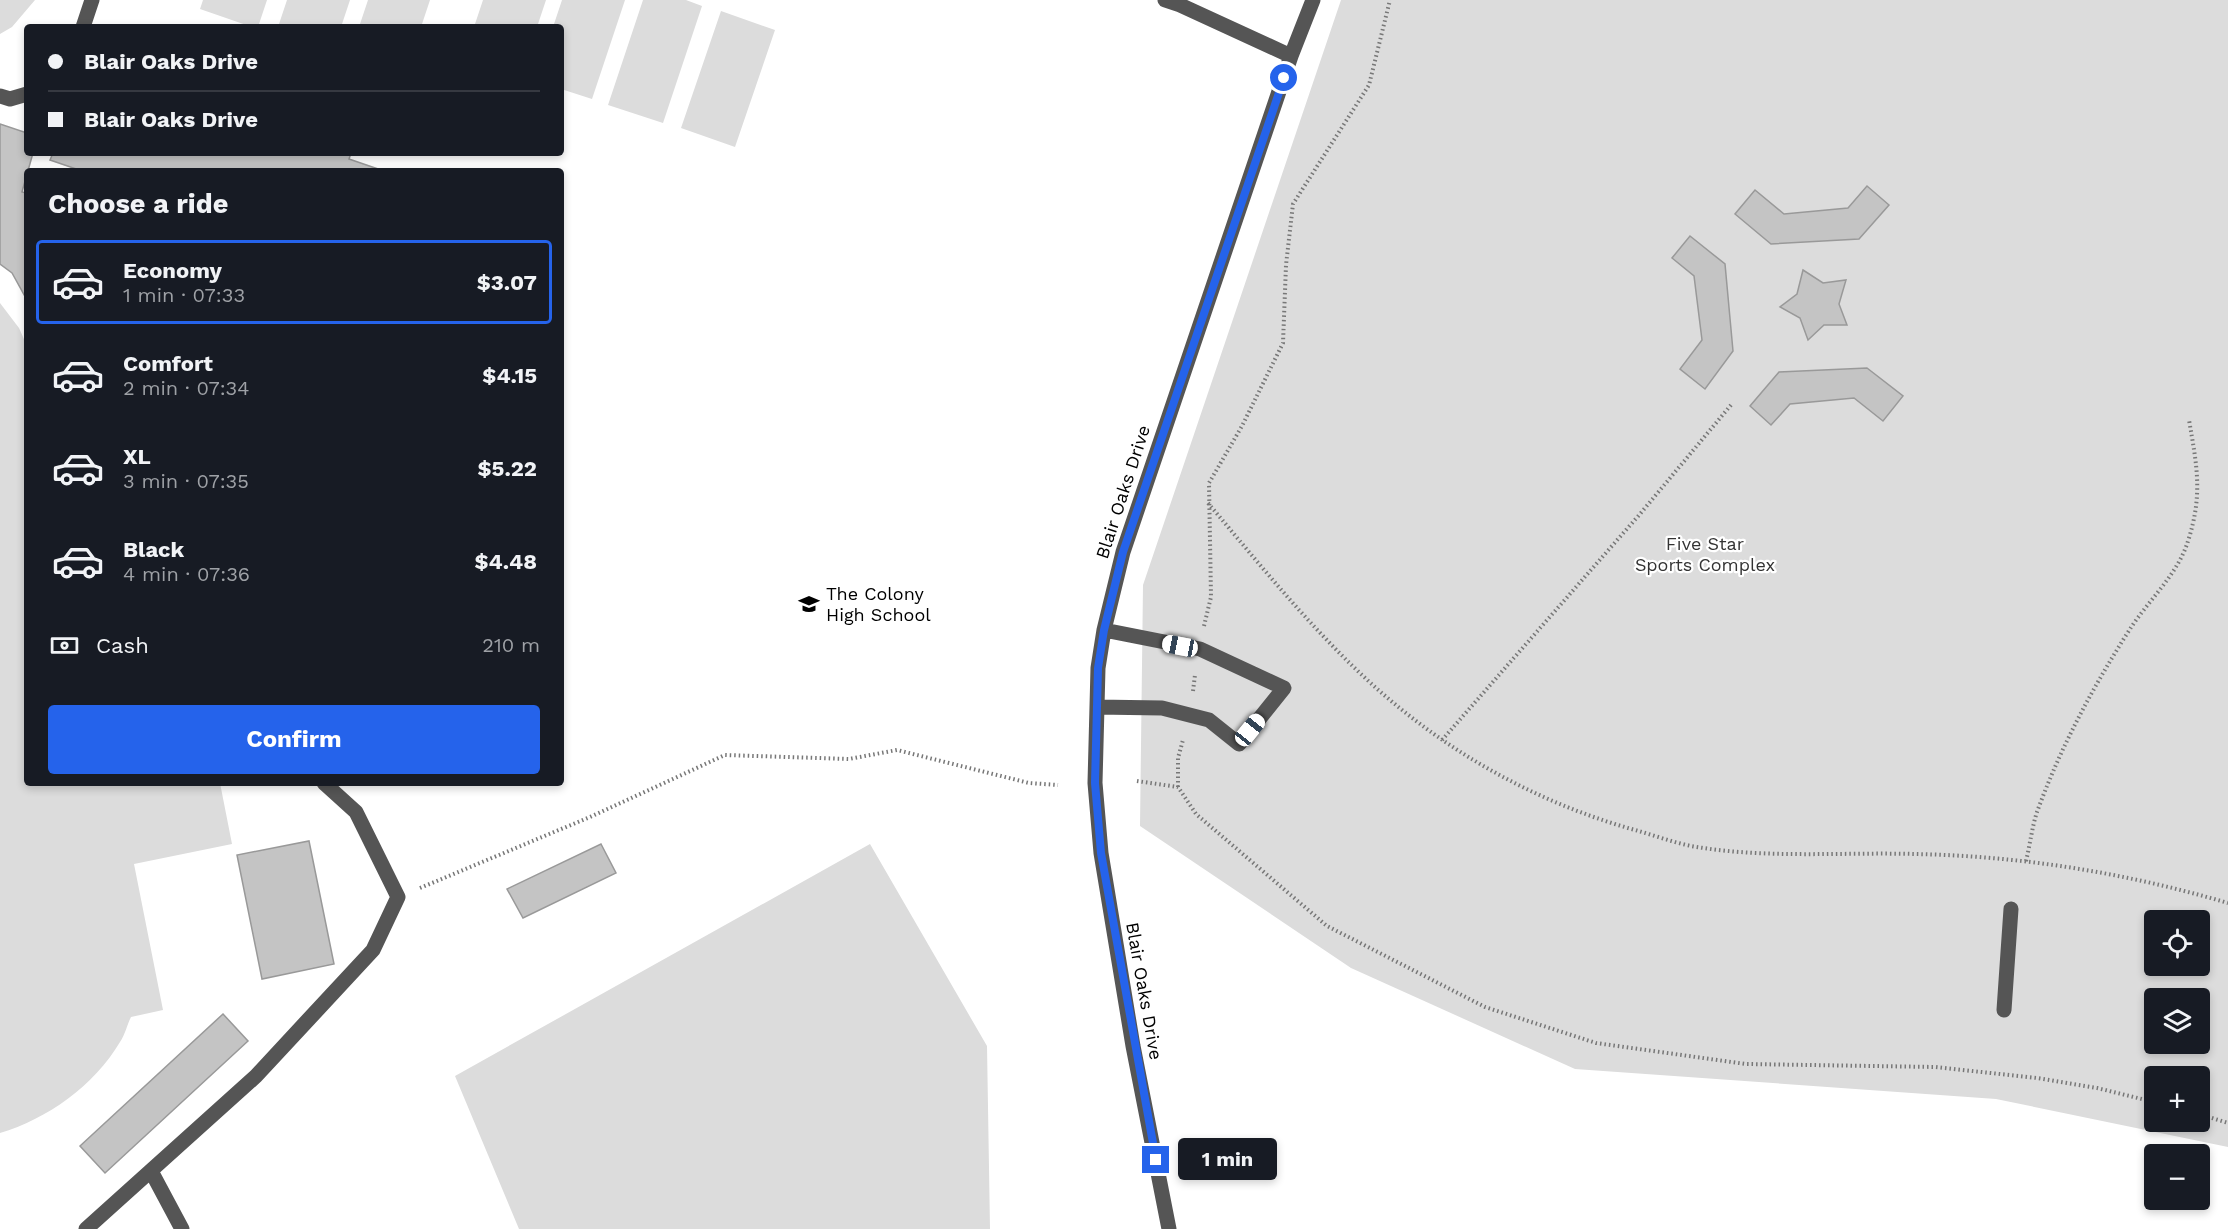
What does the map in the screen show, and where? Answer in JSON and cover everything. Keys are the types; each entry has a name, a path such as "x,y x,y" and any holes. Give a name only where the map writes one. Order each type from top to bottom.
{"street":[{"path":"84,24 92,0"},
{"path":"1165,0 1291,56"},
{"name":"Blair Oaks Drive","path":"1169,1229 1133,1046 1101,853 1095,783 1098,668 1104,630 1123,552 1291,56 1313,0"},
{"path":"0,96 10,99 24,95"},
{"path":"1097,707 1162,708 1209,720 1239,744 1284,688 1200,649 1104,630"},
{"path":"86,1229 256,1076 373,950 398,897 356,812 327,786"},
{"path":"2004,1010 2011,909"},
{"path":"151,1171 182,1229"}],"path":[{"path":"1390,0 1369,85 1293,204 1286,265 1283,343 1242,426 1209,483 1210,597 1189,715 1178,758 1178,787 1196,814 1327,926 1485,1007 1596,1043 1746,1064 1935,1067 2037,1078 2097,1088 2144,1100"},
{"path":"1442,740 1640,514 1731,405"},
{"path":"2026,861 2037,813 2074,725 2098,679 2188,544 2197,507 2199,474 2189,420"},
{"path":"1208,503 1333,646 1376,688 1442,740 1492,772 1553,803 1613,824 1690,846 1748,852 1918,854 2026,861 2123,875 2228,903"},
{"path":"398,897 590,817 724,754 849,759 897,750 1029,783 1058,785"},
{"path":"1137,781 1178,787"},
{"path":"2210,1117 2228,1123"}],"green space":[{"path":"0,0 35,0 12,27 0,34"},
{"path":"203,0 267,0 259,24 243,24 200,9"},
{"path":"287,0 350,0 342,24 279,24"},
{"path":"368,0 430,0 422,24 360,24"},
{"path":"483,0 546,0 538,24 475,24"},
{"path":"562,0 625,0 592,99 564,90 564,24 554,24"},
{"path":"643,0 686,0 702,6 663,123 608,105"},
{"name":"Five Star Sports Complex","path":"1341,0 2228,0 2228,1147 2156,1132 2210,1132 2210,1066 2144,1066 2144,1130 1996,1099 1575,1069 1351,968 1140,826 1143,585"},
{"path":"721,11 775,30 735,147 681,128"},
{"path":"0,303 19,328 24,339 24,786 221,786 232,844 134,864 163,1010 131,1017 122,1039 109,1058 97,1073 68,1099 35,1119 0,1133"},
{"path":"870,844 987,1046 990,1229 519,1229 455,1076"}],"building":[{"path":"0,124 24,132 24,156 32,156 29,168 24,168 22,192 24,192 24,295 12,273 0,264"},
{"path":"52,156 350,156 349,159 375,168 73,168 50,160"},
{"path":"1867,186 1889,205 1859,239 1771,244 1735,214 1755,190 1784,214 1848,208"},
{"path":"1690,236 1725,264 1733,351 1705,389 1680,369 1702,340 1694,276 1672,258"},
{"path":"1803,270 1823,283 1846,280 1839,304 1847,325 1824,325 1808,340 1800,318 1780,307 1797,294"},
{"path":"1867,368 1903,396 1883,421 1854,398 1790,404 1771,425 1750,406 1779,372"},
{"path":"309,841 334,964 262,979 237,855"},
{"path":"601,844 616,873 523,918 507,889"},
{"path":"223,1014 248,1041 105,1173 80,1146"}],"place":[{"name":"The Colony High School","path":"809,604"}],"route":[{"path":"1156,1160 1133,1046 1101,853 1095,783 1098,668 1104,630 1123,552 1284,78"}]}
